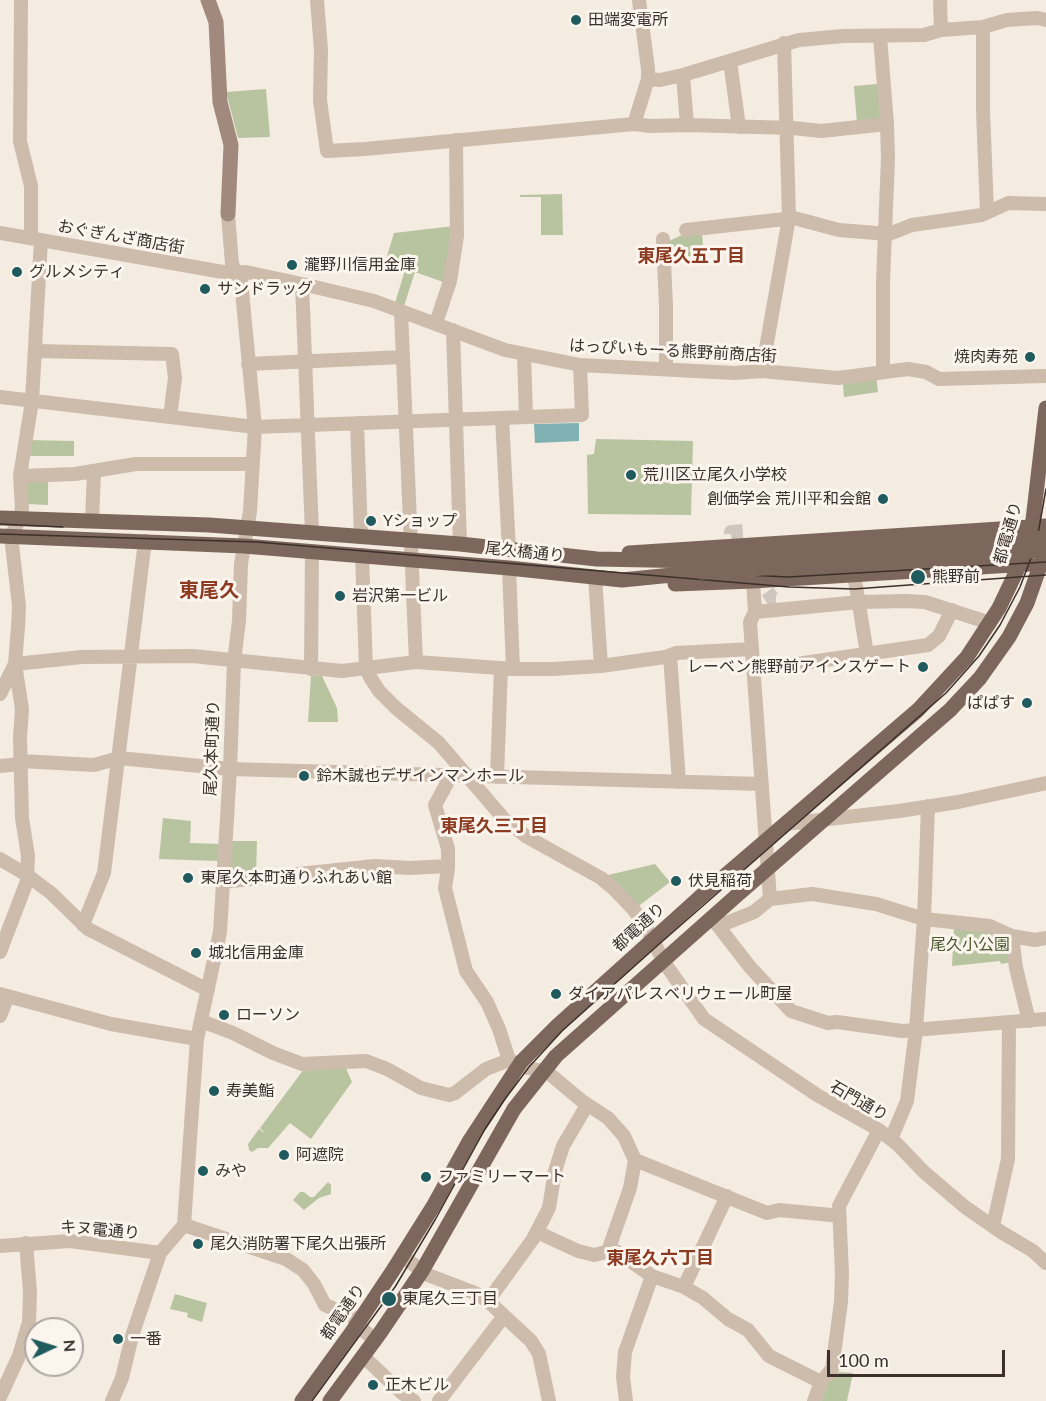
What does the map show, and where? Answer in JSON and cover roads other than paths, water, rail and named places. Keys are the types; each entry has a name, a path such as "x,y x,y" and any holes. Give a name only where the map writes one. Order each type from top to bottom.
{"main road":[{"name":"都電通り","path":"302,1401 359,1323 402,1256 514,1062 918,710 967,657 990,622 1039,527 1046,408"},
{"name":"尾久橋通り","path":"0,518 247,528 460,544 701,567 1045,556"},
{"path":"597,558 641,550 739,547 1039,527"},
{"name":"尾久橋通り","path":"6,536 244,546 510,568 622,580 701,567 1046,538"},
{"path":"330,1401 422,1271 500,1132 514,1109 544,1070 576,1037 715,922 768,868 942,717 967,692 989,666 1040,587 1045,556 1020,564 753,581 642,585 622,580"}],"street":[{"path":"0,952 28,876 28,856 22,818 22,709 15,664 19,606 6,536 20,518 22,508 20,476 32,401 36,351 36,239 31,186 20,141 21,0"},
{"path":"208,0 216,22 220,102 231,144 228,214"},
{"path":"317,0 321,50 320,100 327,151 634,124 821,131 887,124"},
{"path":"634,124 648,79 639,0"},
{"path":"940,0 941,30"},
{"path":"648,79 660,80 683,75 784,43 843,36 924,36 941,30 983,27 1007,20 1037,18 1046,20"},
{"path":"983,27 983,111 987,212"},
{"path":"880,36 887,124 883,371"},
{"path":"762,371 789,218 784,43"},
{"path":"730,61 739,127"},
{"path":"683,75 687,125"},
{"path":"436,323 450,280 457,236 456,140"},
{"path":"686,230 789,218 839,230 885,234 912,225 987,212 1008,203 1046,204"},
{"name":"尾久本町通り","path":"184,1225 197,1039 220,932 234,662 244,546 250,511 255,427 241,281 232,264 230,254 228,214"},
{"name":"おぐぎんざ商店街","path":"0,233 237,273"},
{"path":"663,239 666,368"},
{"name":"はっぴいもーる熊野前商店街","path":"237,273 246,272 374,302 505,350 580,365 734,373 762,371 838,378 908,369 926,372 939,379 1046,376"},
{"path":"302,284 312,533"},
{"path":"401,312 416,662"},
{"path":"453,330 460,544"},
{"path":"36,351 172,354 175,378 170,417"},
{"path":"524,354 526,417"},
{"path":"248,364 404,357"},
{"path":"0,397 255,427 582,415 580,365"},
{"path":"502,418 509,550"},
{"path":"357,423 361,536"},
{"path":"20,476 75,474 136,464 253,464"},
{"path":"92,521 94,471"},
{"path":"83,925 104,873 132,657 144,541"},
{"path":"311,669 312,551"},
{"path":"362,555 366,668"},
{"path":"496,777 507,668 510,568"},
{"path":"854,574 867,654"},
{"path":"594,577 601,666"},
{"path":"753,581 755,612 750,622 770,899"},
{"path":"755,612 859,602 925,602 990,622"},
{"path":"755,670 928,645 939,636 952,610"},
{"path":"15,664 82,657 192,656 342,671 416,662 507,668 601,666 676,653 752,649"},
{"path":"670,655 679,782"},
{"path":"0,694 15,664"},
{"name":"石門通り","path":"366,668 369,677 379,691 439,743 504,819 527,837 601,878 613,888 634,910 653,939 664,962 704,1019 817,1095 879,1130 941,1187 993,1226 1033,1251 1046,1263"},
{"path":"0,766 21,763 94,765 119,758 230,769 762,784"},
{"path":"451,776 435,805 448,849 445,888 466,972 487,1002 514,1062"},
{"path":"785,824 928,807 1046,783"},
{"path":"891,1139 907,1101 916,1030 924,919 928,807"},
{"path":"0,859 51,892 88,930 208,990"},
{"path":"222,882 375,866 410,868 448,866"},
{"path":"1046,938 1035,940 1012,936 990,926 924,919 876,904 812,894 786,895 770,899 754,912 715,922 750,967 791,1011 828,1023 837,1022 902,1031 1046,1018"},
{"path":"1012,936 1016,968 1029,1021"},
{"path":"0,1016 4,995 111,1024 197,1039"},
{"path":"201,1021 302,1064 366,1060 421,1088 449,1095 455,1093 486,1069 514,1062 544,1070 587,1105 608,1118 624,1136 635,1160 630,1188 608,1251"},
{"path":"993,1226 1008,1159 1009,1022"},
{"path":"488,1301 537,1232 549,1208 555,1171 563,1146 587,1105"},
{"path":"814,1401 820,1382 832,1369 841,1305 839,1206 879,1130"},
{"path":"635,1160 767,1213 779,1210 839,1214"},
{"path":"684,1287 727,1196"},
{"path":"112,1401 122,1378 132,1336 160,1253 184,1225 286,1259 303,1270 314,1284 325,1305 359,1323 375,1340"},
{"path":"537,1232 578,1251 594,1255 614,1250 652,1276 684,1287 703,1298 728,1319 748,1330 769,1356 820,1382"},
{"name":"キヌ電通り","path":"0,1246 70,1241 160,1253"},
{"path":"0,1397 19,1356 29,1322 30,1292 26,1243"},
{"path":"402,1256 422,1271 475,1293 488,1301 531,1341 538,1354 549,1401"},
{"path":"626,1401 625,1352 652,1276"},
{"path":"439,1401 504,1316"},
{"path":"363,1356 402,1393 414,1401"}],"water":[{"path":"579,423 579,441 535,443 534,424"}],"tunnel":[{"path":"742,552 731,532 747,531"},
{"path":"756,574 772,598 776,598"}],"tram line":[{"path":"312,1401 395,1287 485,1129 529,1067 562,1031 946,693 979,656 1000,625 1020,587 1036,545 1046,489"},
{"path":"0,524 63,527"},
{"path":"0,534 257,542 789,587 854,589 1046,575"},
{"path":"748,575 788,577 1046,562"}],"place":[{"name":"田端変電所","path":"576,20"},
{"name":"瀧野川信用金庫","path":"292,265"},
{"name":"グルメシティ","path":"17,272"},
{"name":"サンドラッグ","path":"205,289"},
{"name":"焼肉寿苑","path":"1030,357"},
{"name":"荒川区立尾久小学校","path":"631,475"},
{"name":"創価学会 荒川平和会館","path":"883,499"},
{"name":"Yショップ","path":"371,521"},
{"name":"熊野前","path":"918,577"},
{"name":"岩沢第一ビル","path":"340,596"},
{"name":"レーベン熊野前アインスゲート","path":"923,667"},
{"name":"ぱぱす","path":"1027,703"},
{"name":"鈴木誠也デザインマンホール","path":"304,776"},
{"name":"東尾久本町通りふれあい館","path":"188,878"},
{"name":"伏見稲荷","path":"676,881"},
{"name":"城北信用金庫","path":"196,953"},
{"name":"ダイアパレスベリウェール町屋","path":"556,994"},
{"name":"ローソン","path":"224,1015"},
{"name":"寿美鮨","path":"214,1091"},
{"name":"阿遮院","path":"284,1155"},
{"name":"みや","path":"203,1171"},
{"name":"ファミリーマート","path":"426,1177"},
{"name":"尾久消防署下尾久出張所","path":"198,1244"},
{"name":"東尾久三丁目","path":"389,1299"},
{"name":"一番","path":"118,1339"},
{"name":"正木ビル","path":"373,1385"}],"district":[{"name":"東尾久五丁目","path":"691,256"},
{"name":"東尾久","path":"209,591"},
{"name":"東尾久三丁目","path":"494,826"},
{"name":"東尾久六丁目","path":"660,1258"}],"park label":[{"name":"尾久小公園","path":"970,945"}]}
